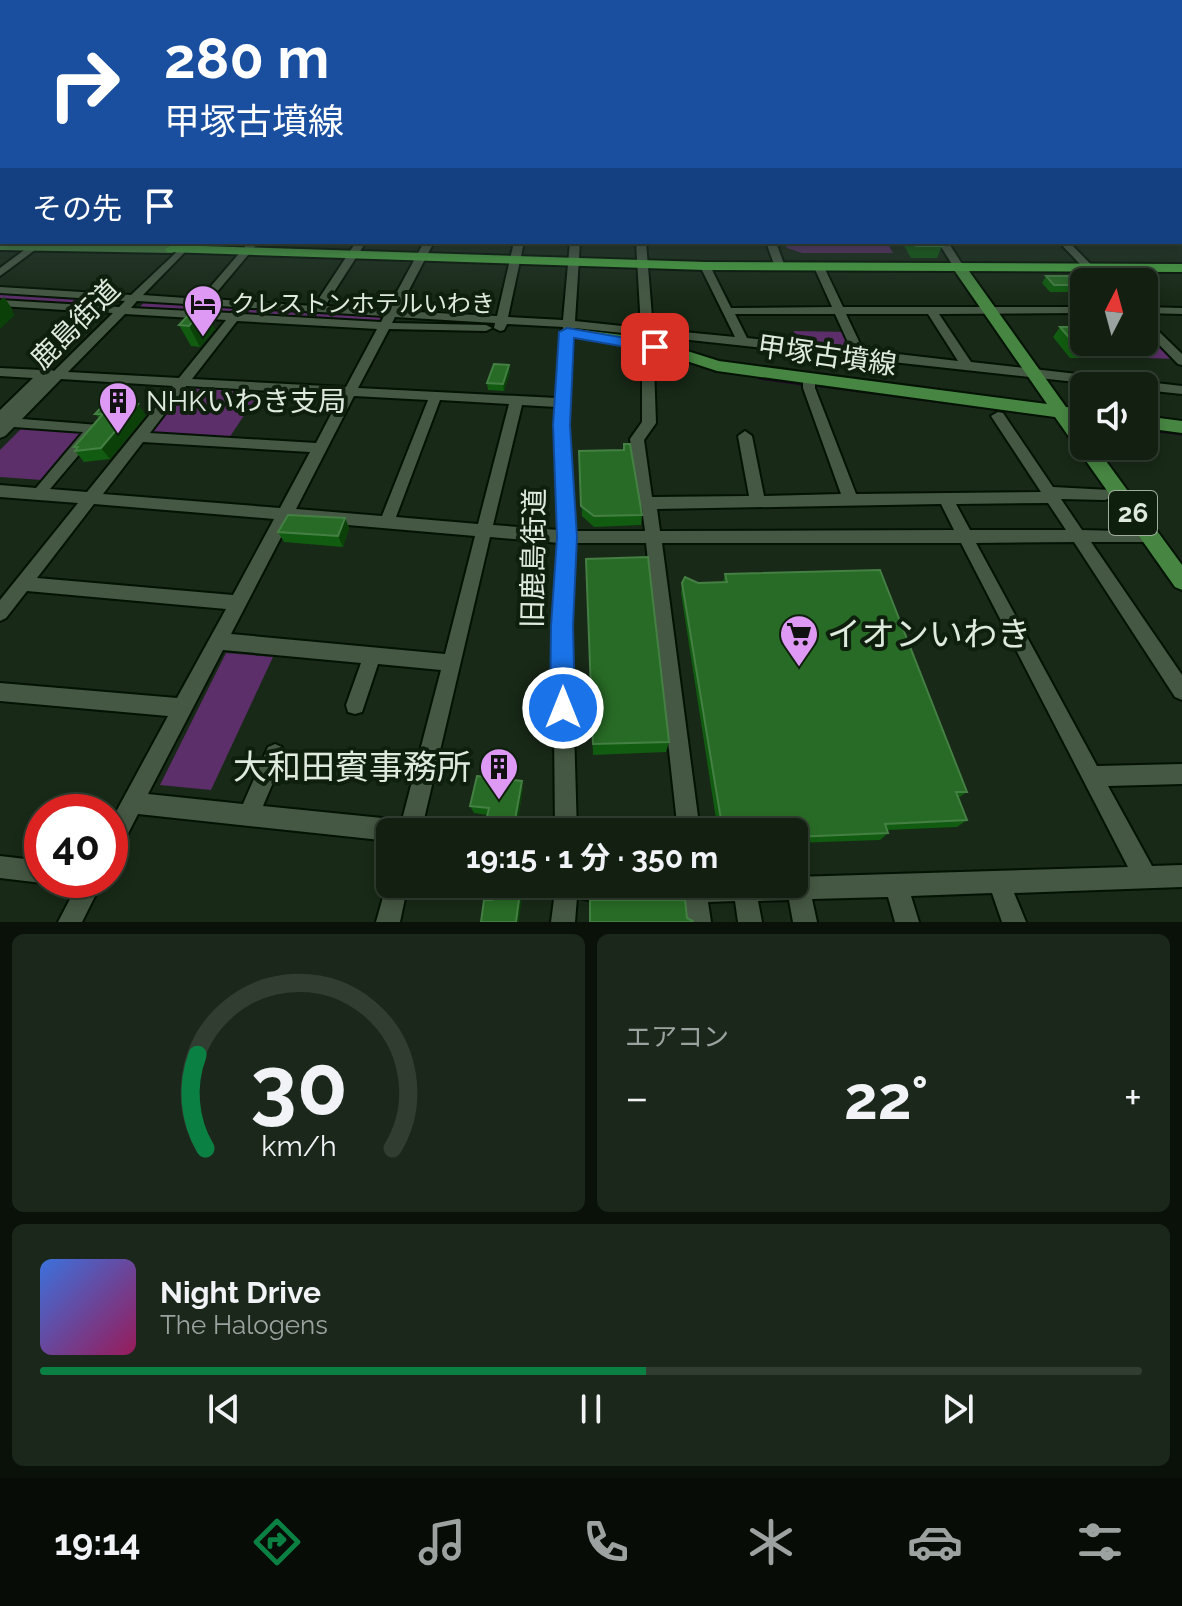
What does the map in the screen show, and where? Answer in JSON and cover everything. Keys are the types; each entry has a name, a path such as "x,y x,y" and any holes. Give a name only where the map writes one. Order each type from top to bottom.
{"highway":[{"path":"180,246 357,249 421,258 515,262 1090,268"},
{"path":"1158,268 1182,268"}],"main road":[{"path":"0,246 180,246"},
{"name":"26","path":"959,267 1070,426"},
{"name":"甲塚古墳線","path":"567,328 646,337 717,366 1070,413"},
{"path":"1158,425 1180,430"},
{"name":"26","path":"1095,460 1179,573"}],"street":[{"path":"128,811 428,244"},
{"path":"500,324 519,244"},
{"name":"旧鹿島街道","path":"566,818 562,626 567,537 562,403 575,244"},
{"path":"641,244 645,265 649,423 637,439 645,503 946,500 1105,494"},
{"path":"772,244 780,267"},
{"path":"944,244 959,267"},
{"path":"1066,244 1090,268"},
{"name":"鹿島街道","path":"0,433 4,421 180,246"},
{"path":"205,300 252,246"},
{"path":"0,273 34,247"},
{"path":"319,307 357,249"},
{"path":"705,266 742,340"},
{"path":"819,267 859,353"},
{"path":"0,290 235,316 385,326 500,324"},
{"path":"0,303 205,300 393,311 500,324 567,328"},
{"path":"0,613 246,302"},
{"path":"727,311 1070,310"},
{"path":"1158,310 1182,311"},
{"path":"932,311 967,365"},
{"path":"646,337 742,340 1182,390"},
{"path":"1158,337 1182,361"},
{"path":"0,372 562,403"},
{"path":"809,379 809,388 851,501"},
{"path":"387,522 435,397"},
{"path":"132,803 410,832 516,402"},
{"path":"998,416 1182,691"},
{"path":"4,421 94,428 43,488"},
{"path":"745,436 758,503"},
{"path":"139,437 319,448"},
{"path":"0,491 567,537 1150,536"},
{"path":"946,500 1145,876"},
{"path":"649,503 687,818"},
{"path":"23,584 237,603"},
{"path":"217,641 453,663"},
{"path":"355,705 372,656"},
{"path":"0,692 180,708"},
{"path":"249,815 275,754"},
{"path":"1092,776 1182,774"},
{"path":"0,867 24,870"},
{"path":"808,889 1182,876"},
{"path":"999,883 1014,922"},
{"path":"897,887 907,922"},
{"path":"70,922 83,898"},
{"path":"388,922 394,898"},
{"path":"563,922 567,898"},
{"path":"697,898 699,922"},
{"path":"746,898 750,922"},
{"path":"800,898 805,922"}],"shaded area":[{"path":"786,244 888,244 893,253 802,253 787,248"},
{"path":"0,292 111,297 101,306 0,301"},
{"path":"147,299 238,306 230,313 139,308"},
{"path":"253,305 383,313 379,321 247,314"},
{"path":"794,331 849,332 858,352 796,345"},
{"path":"1158,338 1179,359 1113,357 1158,356"},
{"path":"184,387 259,393 229,438 147,433"},
{"path":"23,427 84,431 84,434 42,480 0,477 0,450"},
{"path":"226,653 273,657 211,790 160,785"}],"building":[{"path":"915,244 942,246 916,246"},
{"path":"1046,276 1070,276 1070,285 1054,285"},
{"path":"195,308 204,308 189,326 179,325"},
{"path":"1060,327 1070,327 1070,339"},
{"path":"494,364 509,365 503,384 487,383"},
{"path":"106,402 138,404 101,448 75,451 78,447 74,447 103,414 95,414"},
{"path":"624,444 630,444 642,515 594,516 581,506 579,451 624,450"},
{"path":"288,515 345,518 338,536 278,532"},
{"path":"648,557 669,742 593,744 586,559"},
{"name":"イオンいわき","path":"880,570 967,792 956,792 967,820 885,824 888,833 808,836 808,818 721,818 682,583 685,577 698,583 727,582 725,574"},
{"name":"大和田賓事務所","path":"477,776 522,781 515,818 487,817 489,808 470,806"},
{"path":"519,898 516,922 481,922 484,900"},
{"path":"590,900 685,900 687,918 693,922 590,922"}],"waterway":[{"path":"759,378 803,384"},
{"path":"815,385 1054,417"},
{"path":"1158,431 1182,434"}],"place":[{"name":"クレストンホテルいわき","path":"203,338"},
{"name":"NHKいわき支局","path":"118,435"},
{"name":"イオンいわき","path":"799,668"},
{"name":"大和田賓事務所","path":"499,801"}],"route":[{"path":"563,708 562,626 567,537 561,425 567,332 646,343 655,347"}]}
